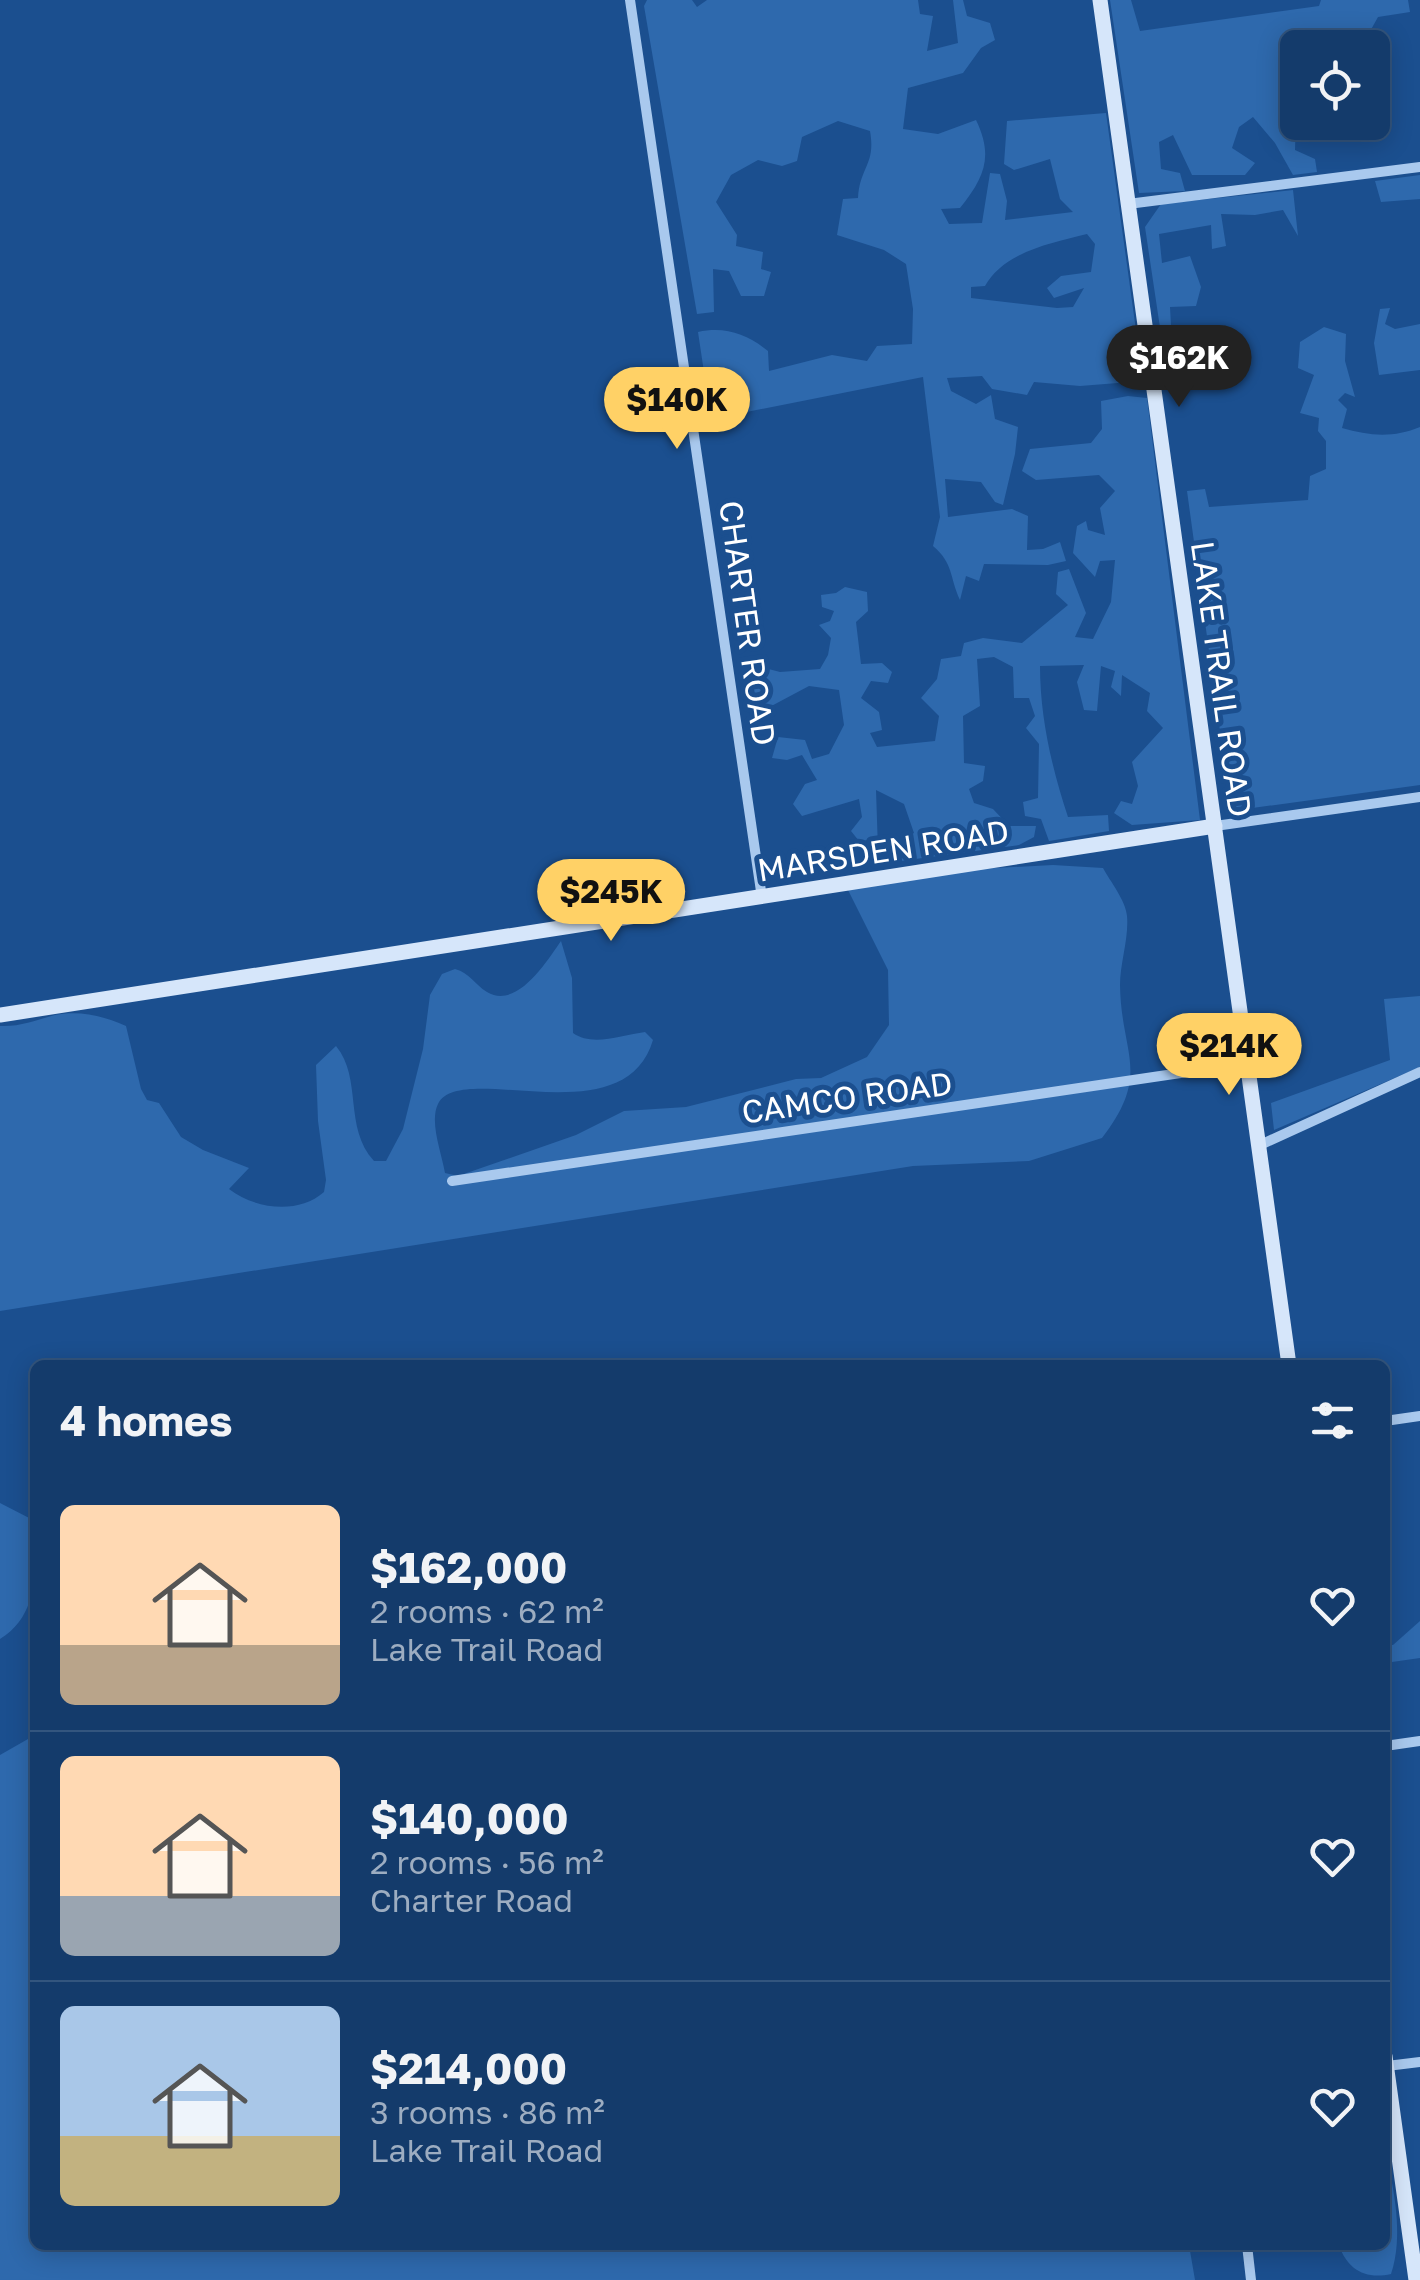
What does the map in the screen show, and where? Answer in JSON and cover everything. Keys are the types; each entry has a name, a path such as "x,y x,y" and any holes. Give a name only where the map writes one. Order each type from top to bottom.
{"street":[{"name":"CHARTER ROAD","path":"630,0 762,898"},
{"name":"LAKE TRAIL ROAD","path":"1100,0 1287,1360"},
{"path":"1128,204 1420,167"},
{"name":"MARSDEN ROAD","path":"0,1015 1420,797"},
{"name":"CAMCO ROAD","path":"452,1181 1248,1064"},
{"path":"1258,1146 1420,1072"},
{"path":"1390,1421 1420,1416"},
{"path":"1390,1745 1420,1741"},
{"path":"1390,2061 1420,2062"},
{"path":"1390,2090 1416,2280"},
{"path":"1248,2250 1251,2280"}],"shaded area":[{"path":"647,0 692,0 697,7 707,0 918,0 920,14 933,16 927,51 958,43 953,0 963,0 967,16 990,23 995,40 981,48 963,73 908,88 903,129 938,134 976,120 984,145 984,167 960,208 941,209 949,224 982,223 990,173 1000,174 1007,201 1005,220 1073,212 1060,199 1050,159 1014,170 1004,164 1007,121 1106,113 1143,381 1080,386 1034,382 1027,395 992,389 982,376 947,378 951,391 976,404 991,395 995,419 1018,427 1003,505 995,502 981,482 945,479 948,517 1012,509 1028,516 1027,550 1060,542 1066,561 1048,565 984,564 979,581 966,576 960,600 948,565 933,546 940,517 923,377 711,419 698,332 726,331 752,340 768,351 769,371 832,355 867,361 877,346 912,344 913,309 906,264 884,250 837,235 843,199 858,198 871,142 870,131 838,121 802,137 797,161 782,166 758,160 731,175 716,202 737,235 736,246 763,252 761,269 771,272 764,296 741,296 729,271 713,269 714,312 697,314 644,6","holes":["1087,234 1095,244 1091,272 1061,276 1047,288 1054,298 1084,288 1073,307 971,298 971,287 985,286 993,274 1016,257"]},
{"path":"1110,0 1131,0 1140,31 1319,6 1321,0 1408,0 1410,12 1378,17 1371,30 1280,30 1280,140 1295,140 1295,150 1315,159 1317,172 1293,175 1275,143 1253,117 1239,127 1232,148 1255,163 1245,175 1192,175 1173,135 1159,142 1161,169 1180,173 1185,191 1139,193"},
{"path":"1420,175 1420,199 1381,202 1375,181"},
{"path":"1293,190 1298,236 1283,210 1255,215 1221,214 1226,246 1212,249 1211,225 1159,234 1162,263 1190,256 1201,287 1196,306 1170,307 1173,362 1182,369 1179,386 1169,388 1145,227 1161,204"},
{"path":"1390,308 1385,324 1395,329 1420,324 1420,370 1379,375 1374,343 1380,309"},
{"path":"1324,327 1346,334 1345,361 1355,397 1345,393 1338,400 1347,409 1342,428 1381,435 1420,427 1420,785 1231,811 1187,491 1205,489 1209,507 1308,500 1310,476 1326,469 1326,441 1318,431 1319,418 1300,413 1314,375 1298,368 1300,342"},
{"path":"1128,396 1147,398 1200,820 1132,825 1114,813 1121,801 1132,804 1138,786 1132,762 1163,728 1147,711 1150,693 1122,675 1121,696 1111,687 1115,671 1101,666 1097,711 1084,710 1077,682 1084,665 1040,666 1048,743 1068,817 1108,815 1109,831 1049,841 1041,819 1025,816 1023,802 1038,798 1039,744 1026,728 1035,716 1029,698 1014,698 1013,667 994,657 977,659 980,706 963,716 964,763 985,766 983,781 969,789 974,803 993,809 1009,826 1036,826 1034,837 1019,845 878,864 888,848 914,833 904,804 876,790 878,850 871,856 870,840 859,841 851,831 862,817 859,799 802,816 793,804 805,784 817,780 802,755 787,760 772,758 778,737 805,740 812,759 829,754 844,725 839,690 809,686 758,713 750,664 780,672 820,669 831,638 819,625 830,621 834,611 822,607 821,595 845,587 867,592 868,611 856,622 861,664 882,663 892,672 888,683 871,681 861,698 879,712 882,730 870,733 877,747 935,741 939,716 921,698 937,679 941,659 961,656 964,643 983,638 1022,643 1068,605 1056,594 1058,572 1069,569 1086,613 1075,637 1093,639 1111,602 1115,560 1100,561 1095,577 1073,553 1077,526 1086,521 1088,530 1105,535 1100,508 1115,491 1099,475 1036,480 1022,471 1030,449 1091,443 1102,429 1101,401"},
{"path":"1053,865 1103,868 1126,910 1120,985 1130,1079 1117,1116 1102,1138 1029,1161 913,1166 0,1311 0,1026 73,1013 126,1026 147,1100 159,1103 181,1137 249,1168 229,1189 264,1205 289,1206 324,1192 316,1065 336,1046 349,1073 355,1118 365,1148 374,1161 386,1161 403,1129 423,1049 430,995 442,974 455,969 487,992 509,994 530,981 561,941 572,978 573,1033 598,1040 645,1032 653,1040 636,1069 610,1085 578,1091 452,1092 438,1104 435,1129 445,1173 458,1176 576,1135 624,1111 686,1107 796,1079 821,1078 867,1057 889,1025 888,970 847,888 845,876"},
{"path":"1420,996 1420,1067 1274,1130 1271,1103 1390,1060 1384,999"},
{"path":"0,1503 30,1518 30,1602 14,1628 0,1639"},
{"path":"1420,1621 1420,1658 1390,1662 1393,1645"},
{"path":"30,1738 30,2250 1190,2250 1195,2280 0,2280 0,1755"},
{"path":"1390,2176 1397,2229 1391,2274 1365,2274 1347,2260 1342,2250 1390,2250"}]}
